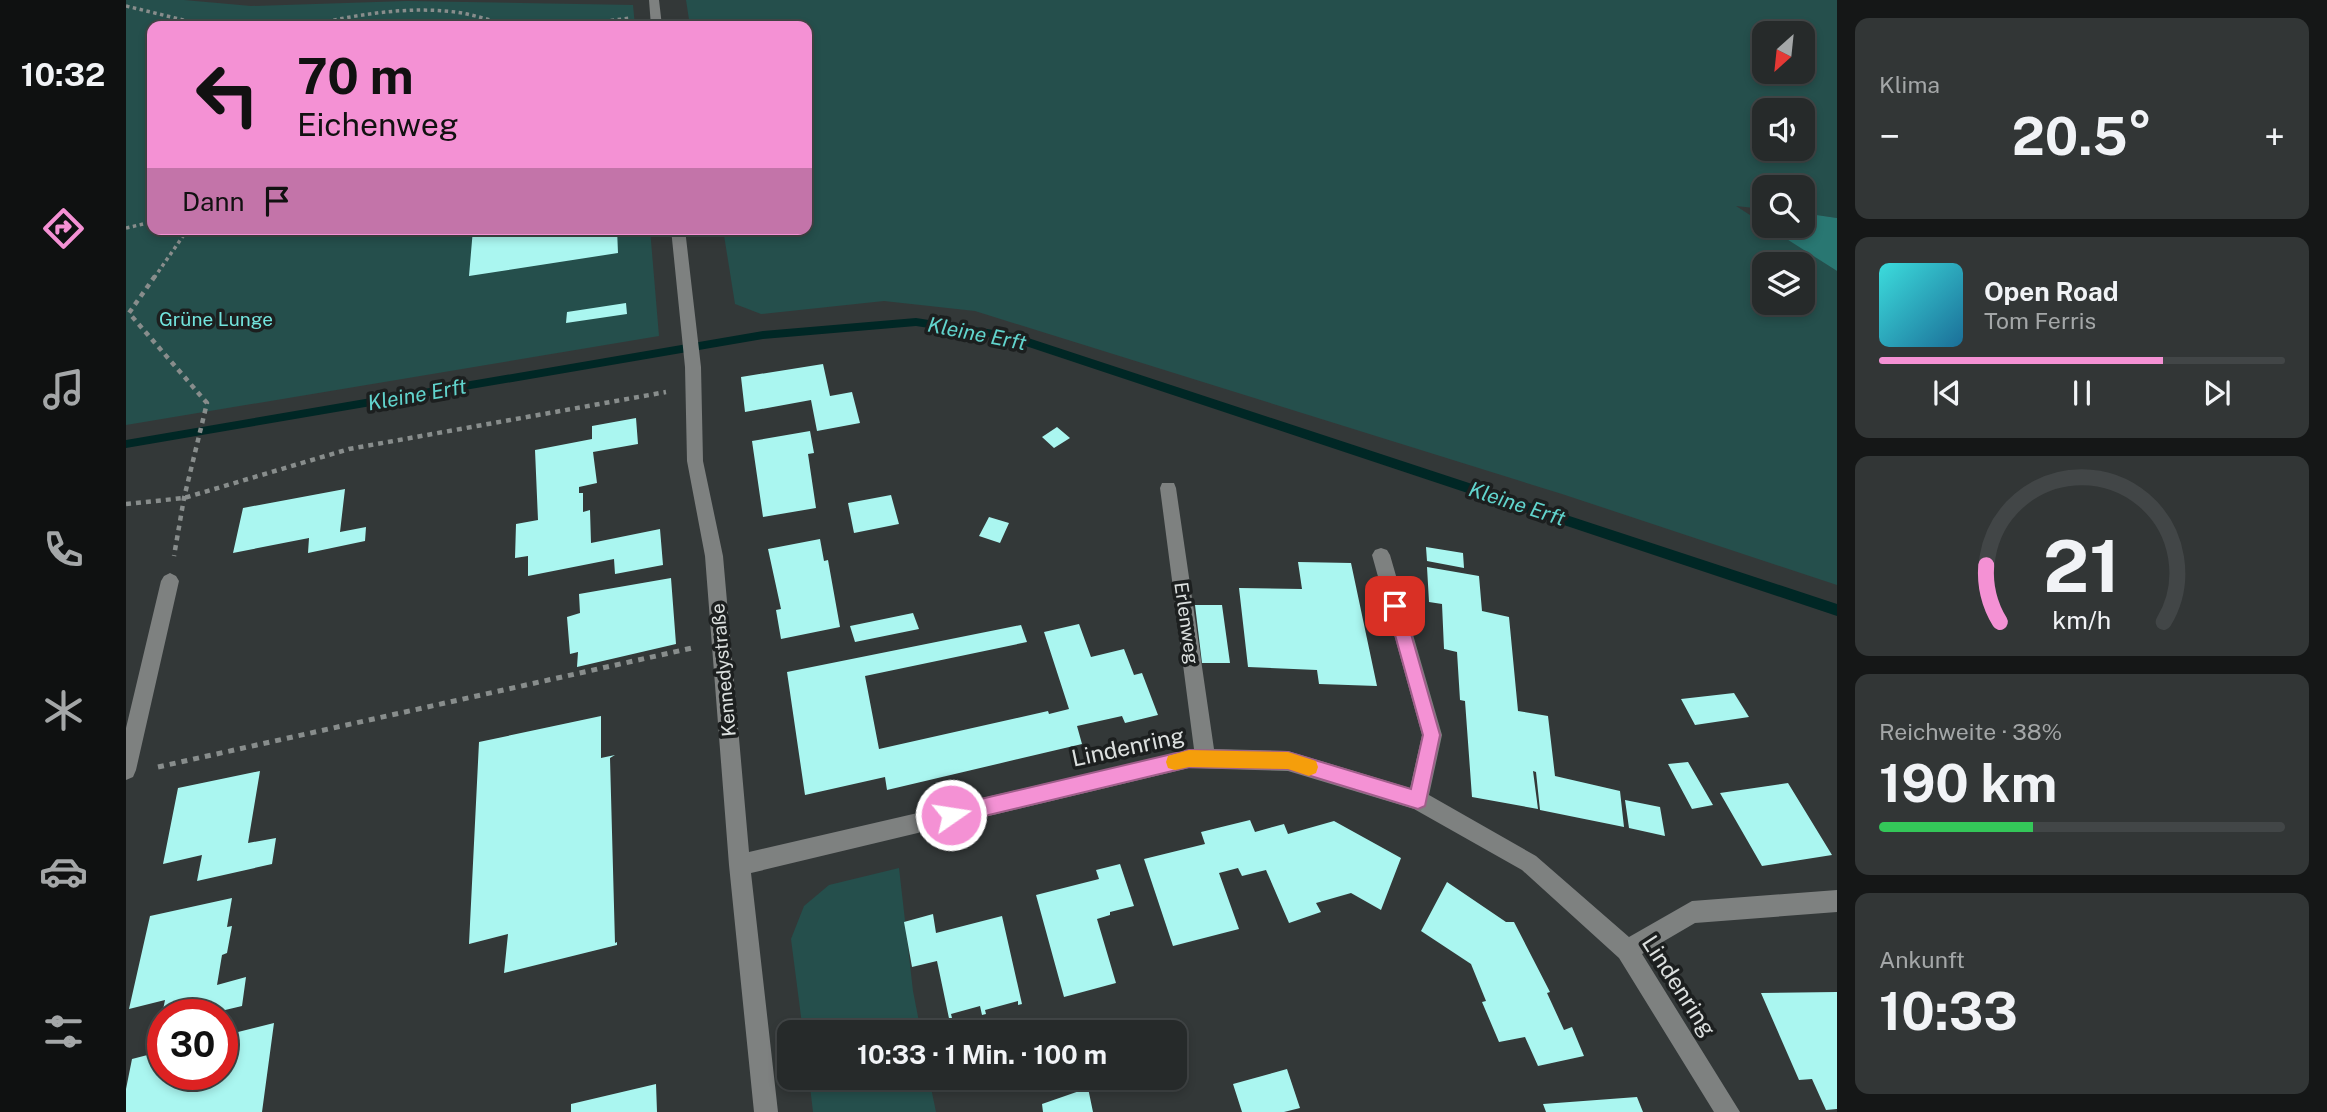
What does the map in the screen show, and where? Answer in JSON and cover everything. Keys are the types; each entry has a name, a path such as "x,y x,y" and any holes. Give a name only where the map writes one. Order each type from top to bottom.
{"street":[{"path":"654,0 656,21"},
{"name":"Kennedystraße","path":"679,235 693,377 695,461 714,556 740,865 766,1112"},
{"name":"Erlenweg","path":"1168,488 1205,758"},
{"path":"1381,555 1432,735 1418,800"},
{"path":"126,770 170,582"},
{"name":"Lindenring","path":"740,865 1189,758 1288,761 1418,800 1529,863 1627,950 1728,1112"},
{"path":"1627,950 1692,912 1837,901"}],"path":[{"path":"126,6 189,21"},
{"path":"329,21 356,15 412,10 456,12 498,21"},
{"path":"602,21 635,17"},
{"path":"126,228 147,224"},
{"path":"170,582 184,498 207,403 129,313 184,235"},
{"path":"126,504 184,498 349,449 693,377"},
{"path":"153,768 721,642"}],"green space":[{"name":"Grüne Lunge","path":"126,0 184,0 251,6 407,1 633,5 635,21 147,21 147,235 651,235 659,336 126,425"},
{"path":"686,0 1837,0 1837,218 1815,215 1815,175 1752,175 1752,208 1736,206 1752,216 1752,238 1786,238 1807,252 1752,252 1752,315 1815,315 1815,257 1837,271 1837,585 1562,494 975,311 884,301 761,314 735,304 724,235 812,235 812,21 689,21"},
{"path":"899,868 919,1020 801,1020 791,939 804,906 829,885"},
{"path":"810,1090 931,1090 936,1112 813,1112"}],"shaded area":[{"path":"1815,215 1837,218 1837,271 1815,257 1815,252 1807,252 1785,238 1815,238"}],"building":[{"path":"472,235 617,235 618,253 469,276"},
{"path":"626,303 627,314 566,323 567,312"},
{"path":"823,364 830,396 852,392 860,423 817,431 811,400 745,412 741,377"},
{"path":"636,418 638,444 593,452 597,483 579,487 579,493 583,493 583,512 590,510 591,543 660,529 663,565 615,574 614,559 528,576 528,556 515,558 516,524 538,520 535,450 592,439 592,426"},
{"path":"1057,427 1070,438 1054,448 1042,437"},
{"path":"810,431 814,453 808,454 816,508 763,517 752,441"},
{"path":"345,489 340,532 366,527 365,541 308,553 309,538 233,553 243,508"},
{"path":"891,495 899,524 854,533 848,503"},
{"path":"989,517 1009,523 1000,543 979,536"},
{"path":"820,539 824,561 828,560 840,627 781,639 776,610 781,609 768,549"},
{"path":"1426,547 1463,553 1464,568 1427,561"},
{"path":"1298,562 1351,563 1377,686 1319,684 1317,670 1248,667 1239,588 1302,589"},
{"path":"1427,567 1479,576 1482,611 1509,617 1518,711 1548,716 1555,776 1620,791 1624,827 1540,810 1536,772 1533,771 1538,809 1472,797 1465,701 1460,700 1457,652 1444,649 1442,604 1429,602"},
{"path":"671,578 676,644 577,667 578,652 570,654 567,617 580,613 579,594"},
{"path":"1195,605 1222,605 1230,663 1202,663"},
{"path":"913,613 919,629 855,642 850,626"},
{"path":"1079,624 1091,657 1124,649 1134,675 1142,673 1158,715 1125,723 1122,716 1077,726 1082,744 887,790 885,777 805,795 787,672 1021,625 1027,642 865,676 879,749 1048,711 1049,714 1069,709 1044,632"},
{"path":"1734,693 1749,717 1695,725 1681,699"},
{"path":"601,716 601,758 615,755 610,758 617,945 504,973 508,934 469,944 479,742"},
{"path":"1688,762 1713,805 1692,809 1668,764"},
{"path":"260,771 248,843 276,838 272,864 197,881 202,855 163,864 178,788"},
{"path":"1788,783 1832,855 1762,866 1720,793"},
{"path":"1625,800 1660,807 1665,836 1629,828"},
{"path":"1250,820 1255,832 1284,824 1288,834 1334,821 1401,858 1381,910 1351,893 1316,903 1321,912 1289,923 1266,870 1242,876 1238,868 1219,873 1239,929 1173,946 1144,859 1205,844 1201,832"},
{"path":"1120,864 1134,906 1110,912 1110,915 1097,919 1116,983 1064,997 1036,895 1099,879 1096,870"},
{"path":"1447,882 1506,922 1514,922 1550,992 1547,993 1564,1030 1572,1027 1584,1056 1538,1066 1525,1037 1499,1042 1482,1002 1486,1001 1471,964 1421,931"},
{"path":"232,898 227,927 232,926 227,953 222,955 217,985 246,977 242,1006 238,1007 238,999 147,999 147,1004 129,1009 150,916"},
{"path":"933,914 936,933 1002,916 1022,1004 1018,1005 1018,1001 985,1010 986,1014 982,1015 980,1006 951,1014 952,1020 949,1020 937,961 912,967 904,922"},
{"path":"1837,992 1837,1109 1826,1110 1812,1079 1799,1080 1761,993"},
{"path":"274,1023 262,1112 126,1112 126,1089 132,1059 147,1055 147,1090 238,1090 238,1032"},
{"path":"1287,1069 1300,1108 1284,1112 1242,1112 1233,1084"},
{"path":"656,1084 657,1112 571,1112 571,1104"},
{"path":"1088,1090 1093,1112 1043,1112 1042,1104"},
{"path":"1637,1097 1643,1112 1546,1112 1543,1104"}],"waterway":[{"name":"Kleine Erft","path":"126,444 763,335 916,322 1009,336 1837,610"}],"slow traffic":[{"path":"1175,762 1189,758 1288,761 1309,767"}],"route":[{"path":"951,815 1189,758 1288,761 1418,800 1432,735 1395,606"}]}
